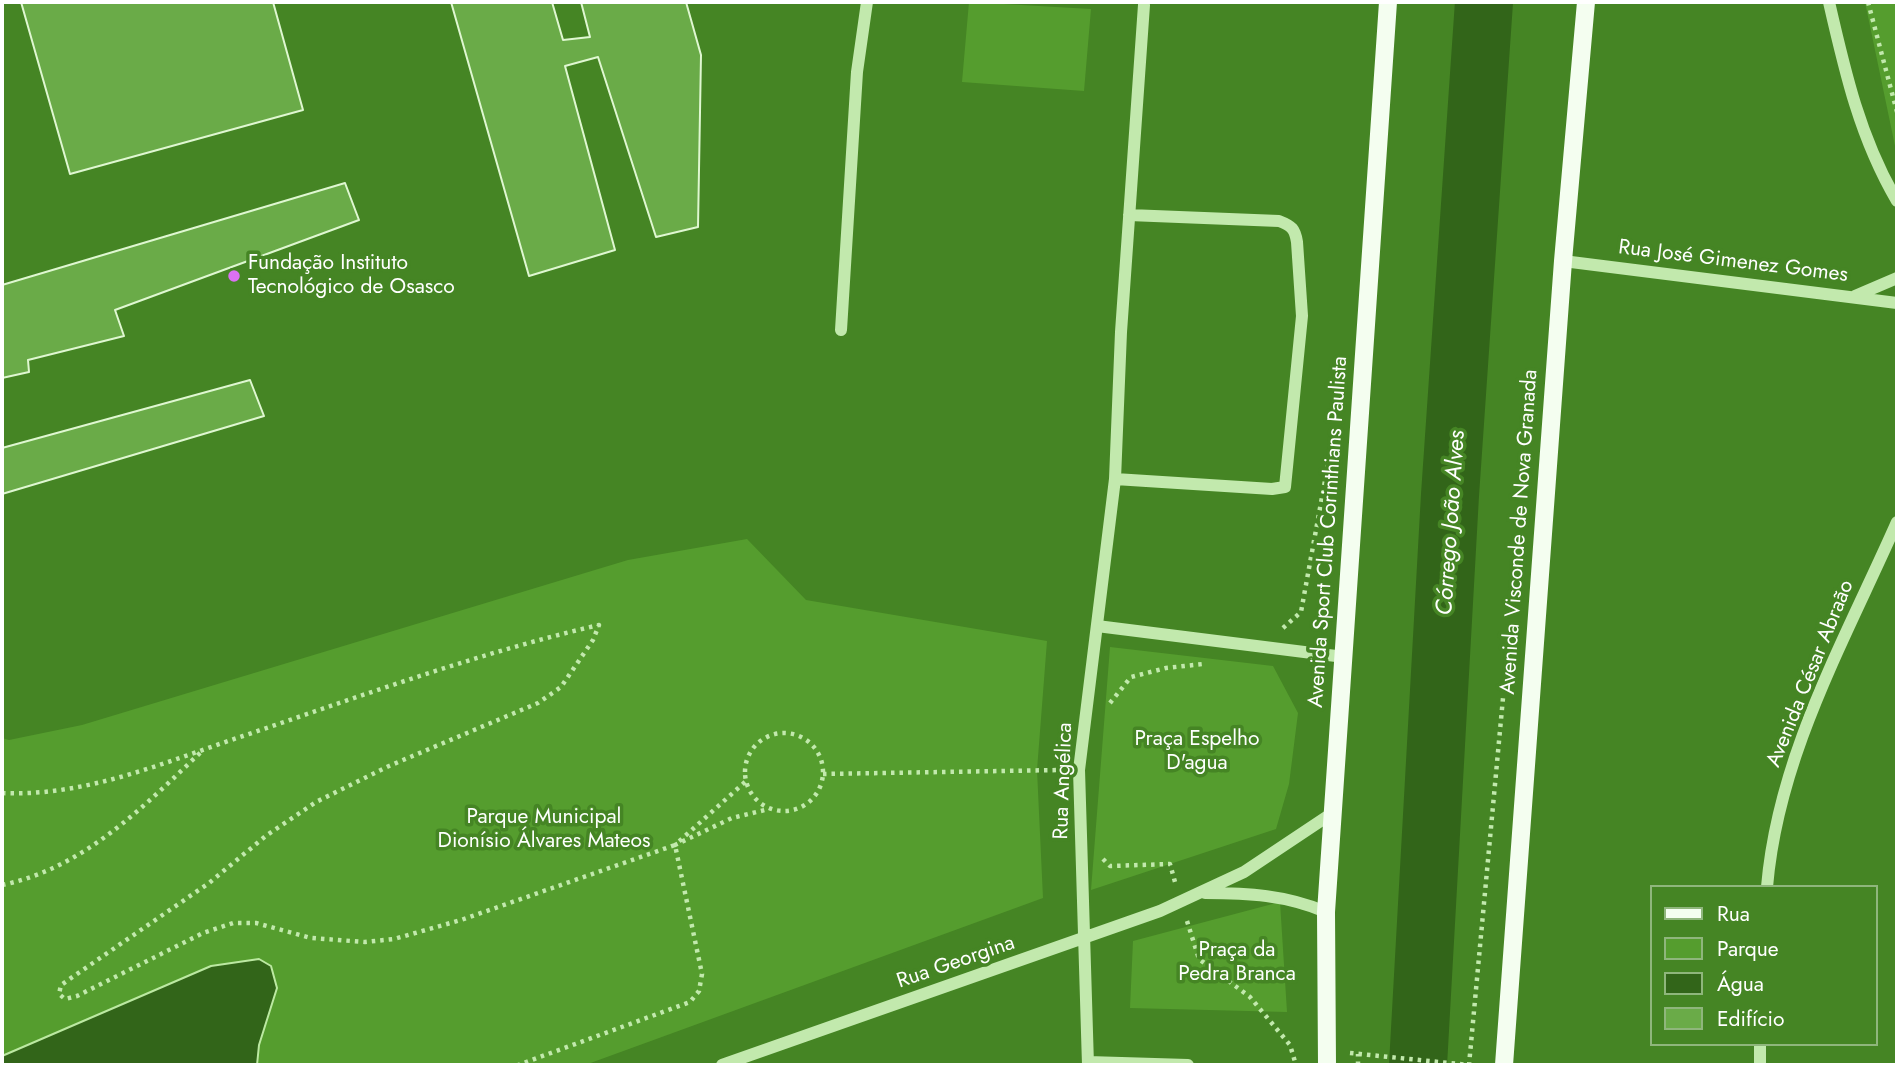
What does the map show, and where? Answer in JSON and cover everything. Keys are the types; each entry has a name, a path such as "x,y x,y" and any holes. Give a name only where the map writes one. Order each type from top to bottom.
{"main road":[{"name":"Avenida Sport Club Corinthians Paulista","path":"1327,1065 1326,912 1388,2"},
{"name":"Avenida Visconde de Nova Granada","path":"1504,1065 1563,261 1586,2"}],"street":[{"path":"841,330 856,72 867,2"},
{"path":"1829,2 1845,74 1871,156 1897,201"},
{"name":"Rua Angélica","path":"1088,1064 1079,770 1115,479 1129,215 1144,5"},
{"path":"1115,479 1272,489 1285,487 1302,316 1297,242 1295,231 1290,225 1279,221 1129,215"},
{"name":"Rua José Gimenez Gomes","path":"1563,261 1897,303"},
{"path":"1854,296 1897,278"},
{"name":"Avenida César Abraão","path":"1767,885 1783,795 1799,742 1843,637 1897,522"},
{"path":"1097,626 1344,657"},
{"name":"Rua Georgina","path":"722,1065 1085,939 1180,902 1273,855 1334,812"},
{"name":"Rua Georgina","path":"1201,893 1255,893 1300,901 1326,912"},
{"path":"1760,1046 1760,1065"},
{"path":"1088,1064 1188,1065"}],"path":[{"path":"1868,2 1897,112"},
{"path":"1254,645 1278,632 1301,611 1331,450"},
{"path":"2,793 61,792 128,776 527,641 599,625 593,640 561,687 538,704 388,766 316,802 267,835 209,883 61,985 59,994 65,999 77,996 203,933 233,923 256,923 311,938 365,942 394,939 461,920 675,845 732,818 770,809 782,811 806,804 814,796 823,774 816,750 807,741 780,733 756,744 748,755 745,782 751,794 770,809"},
{"path":"1105,710 1131,677 1166,668 1205,664"},
{"path":"2,885 35,878 93,849 204,749"},
{"path":"823,774 1079,770"},
{"path":"675,845 745,782"},
{"path":"518,1065 690,1002 699,991 702,974 675,845"},
{"path":"1100,856 1110,866 1170,864 1199,959 1250,997 1290,1045 1296,1065"},
{"path":"1357,1065 1358,1054 1469,1065"}],"green space":[{"path":"969,2 1091,9 1084,91 962,82"},
{"path":"1865,2 1897,2 1897,152 1895,146"},
{"name":"Parque Municipal Dionísio Álvares Mateos","path":"747,539 806,600 1047,641 1037,770 1043,898 585,1065 2,1065 2,738 9,740 82,725 628,560"},
{"name":"Praça Espelho D'agua","path":"1110,647 1273,666 1298,713 1289,784 1276,829 1091,890"},
{"name":"Praça da Pedra Branca","path":"1280,902 1287,1012 1130,1008 1133,941"}],"water":[{"path":"259,959 271,966 277,988 259,1045 257,1065 2,1065 2,1056 211,966"}],"building":[{"path":"21,2 273,2 303,110 70,174"},
{"path":"451,2 552,2 563,40 590,37 581,2 686,2 701,55 698,227 656,237 598,57 565,66 615,250 529,276"},
{"path":"345,183 359,220 115,310 124,336 28,360 29,372 2,378 2,285"},
{"path":"250,380 264,416 2,494 2,448"}],"waterway":[{"name":"Córrego João Alves","path":"1418,1065 1450,495 1484,2"}],"place":[{"name":"Fundação Instituto Tecnológico de Osasco","path":"234,276"}]}
